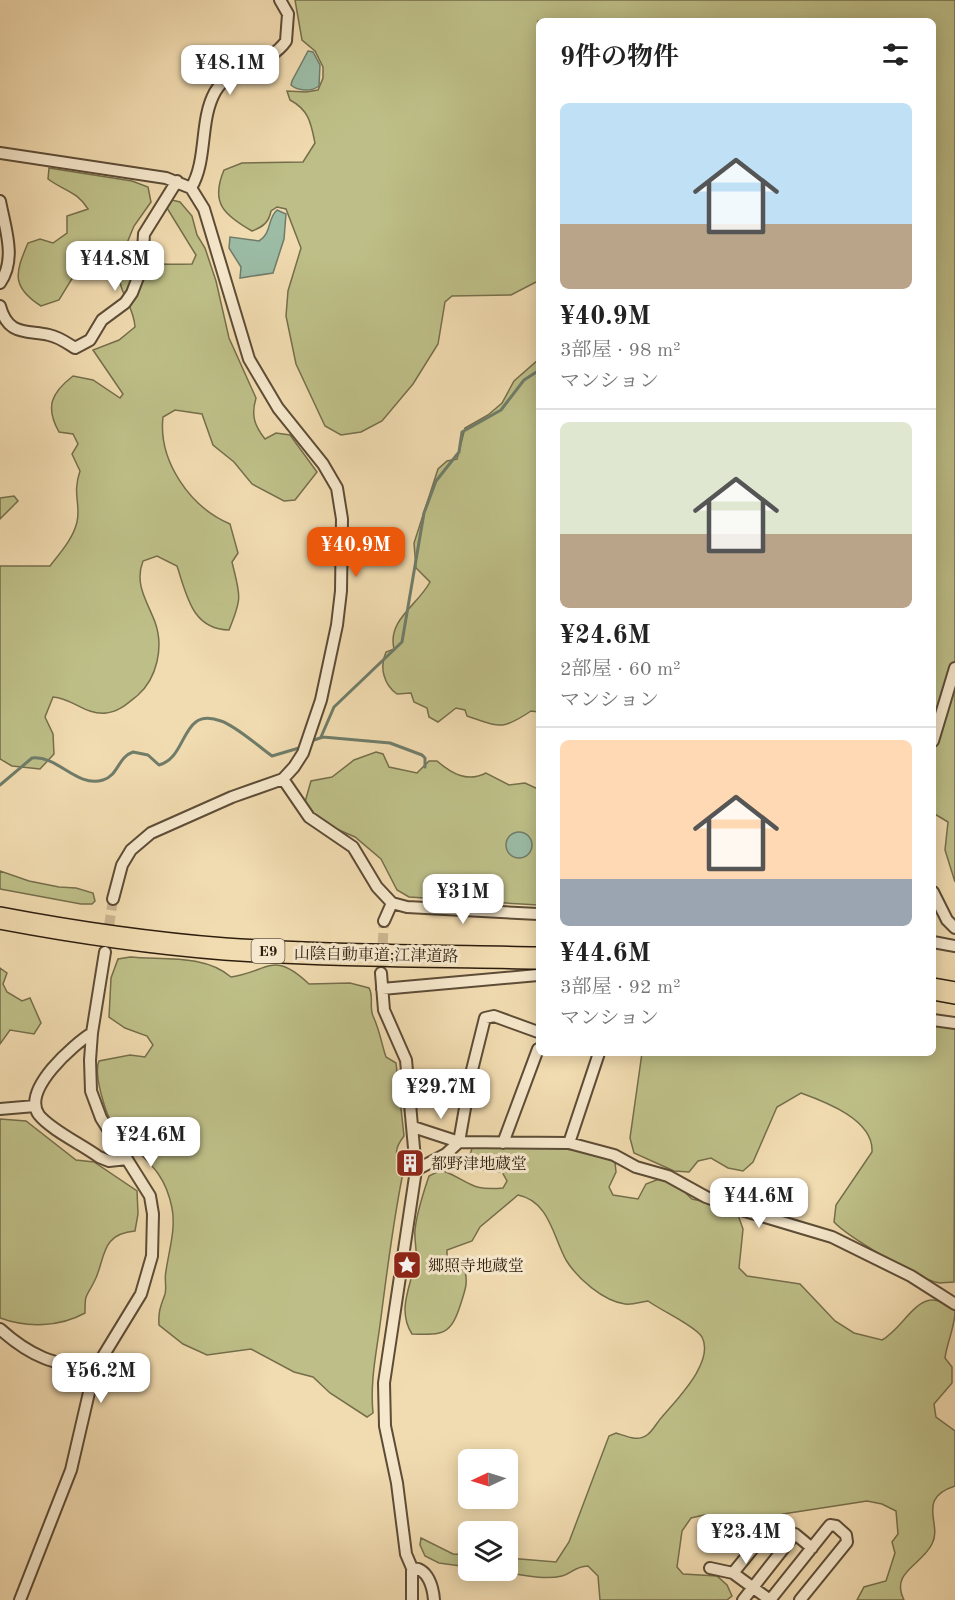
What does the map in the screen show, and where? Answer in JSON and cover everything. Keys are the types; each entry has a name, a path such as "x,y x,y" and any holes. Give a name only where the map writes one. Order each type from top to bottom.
{"highway":[{"name":"山陰自動車道;江津道路","path":"0,918 153,942 223,948 330,955 536,958"},
{"path":"936,990 955,993"}],"street":[{"path":"191,188 199,172 205,130 215,93 231,75 272,57 286,41 288,14 280,0"},
{"path":"0,153 177,181 191,188 204,209 249,360 278,408 331,475 338,488 341,508 341,591 333,652 321,700 303,753 283,779 232,797 151,832 131,850 122,865 113,899"},
{"path":"0,306 4,319 20,331 51,336 75,348 86,344 94,336 102,321 125,303 132,292 142,267 144,234 177,181"},
{"path":"0,201 8,236 9,257 0,283"},
{"path":"936,731 955,668"},
{"path":"283,779 309,817 353,847 377,887 392,903 407,907 536,914"},
{"path":"936,898 947,920 955,928"},
{"path":"384,921 392,903"},
{"path":"936,943 955,946"},
{"path":"20,1600 71,1470 94,1371 141,1294 152,1256 153,1214 150,1196 95,1104 89,1075 92,1032 105,952"},
{"path":"381,973 386,1019 406,1060 416,1170 384,1383 385,1426 397,1483 406,1554 412,1568 412,1600"},
{"path":"382,989 536,975"},
{"path":"416,1170 446,1154 459,1142 471,1074 485,1018 494,1016 536,1031"},
{"path":"936,1020 955,1023"},
{"path":"92,1032 76,1043 49,1073 38,1090 35,1106 45,1121 99,1157 109,1161 127,1159"},
{"path":"503,1143 536,1054"},
{"path":"569,1143 598,1056"},
{"path":"0,1109 35,1106"},
{"path":"413,1127 459,1142 569,1143 614,1155 636,1167 668,1176 706,1197 832,1237 911,1275 955,1304"},
{"path":"0,1329 22,1349 62,1365 94,1371"},
{"path":"710,1568 733,1573 770,1600 830,1526 836,1526 846,1535 847,1542 800,1600"},
{"path":"733,1573 768,1530"},
{"path":"743,1600 795,1534 812,1548"},
{"path":"412,1568 417,1568 427,1576 434,1600"}],"green space":[{"path":"295,0 955,0 955,882 945,850 948,822 936,815 936,18 536,18 536,282 511,295 452,296 445,302 438,344 413,384 382,421 361,432 341,435 325,426 296,364 286,316 288,291 301,248 286,209 277,207 271,211 265,224 252,231 227,213 219,200 220,181 224,170 242,163 303,162 315,143 308,118 301,108 290,100 287,91 318,90 323,78 323,67 315,51 302,40"},
{"path":"49,168 132,181 148,187 151,202 134,226 127,243 137,261 143,263 192,264 196,255 167,208 172,200 180,202 192,216 197,235 205,248 216,281 229,338 256,398 254,420 258,429 265,439 276,433 290,435 317,472 295,500 284,501 252,484 234,462 213,445 202,414 175,410 163,417 166,450 171,466 180,481 202,506 230,524 238,553 232,562 239,596 233,619 229,630 207,624 193,609 177,566 157,556 143,561 141,585 155,622 159,642 157,662 150,680 138,695 123,707 106,713 92,712 53,697 45,717 53,734 54,754 40,769 12,766 0,759 0,566 50,566 69,540 78,516 77,486 80,471 72,454 78,444 73,434 59,432 52,415 52,401 60,388 73,376 93,380 120,398 123,394 93,350 119,340 135,327 119,278 104,270 91,267 76,272 59,300 41,306 31,299 20,286 18,271 28,243 40,239 53,243 67,233 67,216 88,209 75,195 48,179"},
{"path":"536,362 536,712 531,711 513,722 494,725 467,716 465,710 456,708 438,722 429,717 427,708 414,702 411,693 397,694 389,686 383,670 384,658 386,652 394,649 393,639 399,621 430,582 416,568 414,543 438,469 447,461 457,459 465,428 488,415 502,403 514,381"},
{"path":"14,496 18,501 0,519 0,498"},
{"path":"376,752 383,754 389,767 417,773 429,761 437,761 466,777 486,773 509,785 525,783 536,788 536,905 409,897 397,890 381,859 355,837 323,823 308,809 305,802 311,781 332,777 354,760"},
{"path":"0,871 29,881 93,893 95,901 92,904 81,904 0,889"},
{"path":"130,957 196,961 231,977 279,965 297,974 309,984 350,983 369,988 372,1013 386,1057 396,1063 404,1136 396,1152 404,1168 393,1227 375,1358 372,1390 373,1413 367,1417 330,1393 313,1377 294,1372 251,1349 207,1355 183,1344 159,1325 159,1312 166,1291 165,1274 173,1232 172,1208 163,1181 156,1171 114,1127 104,1104 98,1075 99,1061 130,1055 145,1057 153,1045 147,1036 125,1028 109,1017 111,978 118,959"},
{"path":"0,968 7,973 3,984 7,992 22,1001 30,998 41,1023 34,1034 10,1030 0,1044"},
{"path":"936,1025 955,1028 954,1282 940,1283 917,1275 868,1247 834,1222 836,1205 872,1152 871,1141 865,1131 847,1114 835,1107 801,1093 777,1107 753,1162 743,1171 728,1168 711,1158 698,1161 689,1172 674,1171 634,1153 630,1138 642,1056 936,1056"},
{"path":"0,1119 26,1121 76,1160 94,1162 137,1191 138,1214 135,1231 123,1233 109,1243 98,1274 86,1296 85,1313 75,1318 32,1325 0,1318"},
{"path":"472,1148 554,1148 600,1156 615,1162 616,1172 609,1187 613,1195 638,1199 646,1184 659,1179 674,1182 692,1199 719,1205 738,1215 743,1229 739,1268 747,1276 800,1284 835,1321 854,1333 882,1340 916,1308 924,1302 933,1300 943,1302 955,1311 945,1358 952,1367 952,1383 934,1404 936,1417 955,1431 955,1486 943,1491 936,1498 933,1505 935,1536 927,1552 904,1576 901,1590 904,1600 857,1600 864,1587 886,1581 895,1553 892,1542 898,1534 896,1511 882,1504 867,1501 783,1514 768,1524 749,1525 704,1515 691,1518 682,1531 677,1567 683,1574 717,1576 727,1585 732,1596 727,1600 600,1600 598,1576 588,1566 554,1577 518,1574 518,1559 556,1562 569,1542 609,1436 616,1433 640,1438 649,1433 692,1380 699,1369 705,1347 702,1337 686,1323 648,1301 625,1304 608,1298 591,1288 566,1260 549,1221 537,1204 518,1195 480,1227 472,1241 447,1250 447,1260 465,1271 466,1280 465,1291 450,1327 439,1333 412,1334 405,1315 406,1296 416,1258 417,1216 429,1176 441,1170 476,1187 492,1189 503,1188 507,1181 502,1172 475,1169 468,1163"},
{"path":"421,1538 458,1554 458,1566 439,1563 425,1556 420,1545"}],"shaded area":[{"path":"308,51 313,52 320,65 319,86 301,90 291,85"},
{"path":"277,210 286,214 284,239 273,273 240,278 241,267 229,248 230,237 259,241 266,234"},
{"path":"519,832 528,836 532,845 528,854 519,858 510,854 506,845 510,836"}],"waterway":[{"path":"321,737 334,707 402,642 424,513 436,481 459,452 462,432 501,410 524,380 536,372"},
{"path":"0,785 32,758 50,761 84,780 93,781 108,778 124,758 133,752 148,755 159,765 176,753 191,726 198,720 208,718 233,727 272,756 299,748"},
{"path":"314,740 323,737 390,743 422,755 425,758 425,767"}],"tunnel":[{"path":"107,940 113,899"},
{"path":"381,973 384,921"}],"place":[{"name":"都野津地蔵堂","path":"410,1163"},
{"name":"郷照寺地蔵堂","path":"407,1265"}]}
